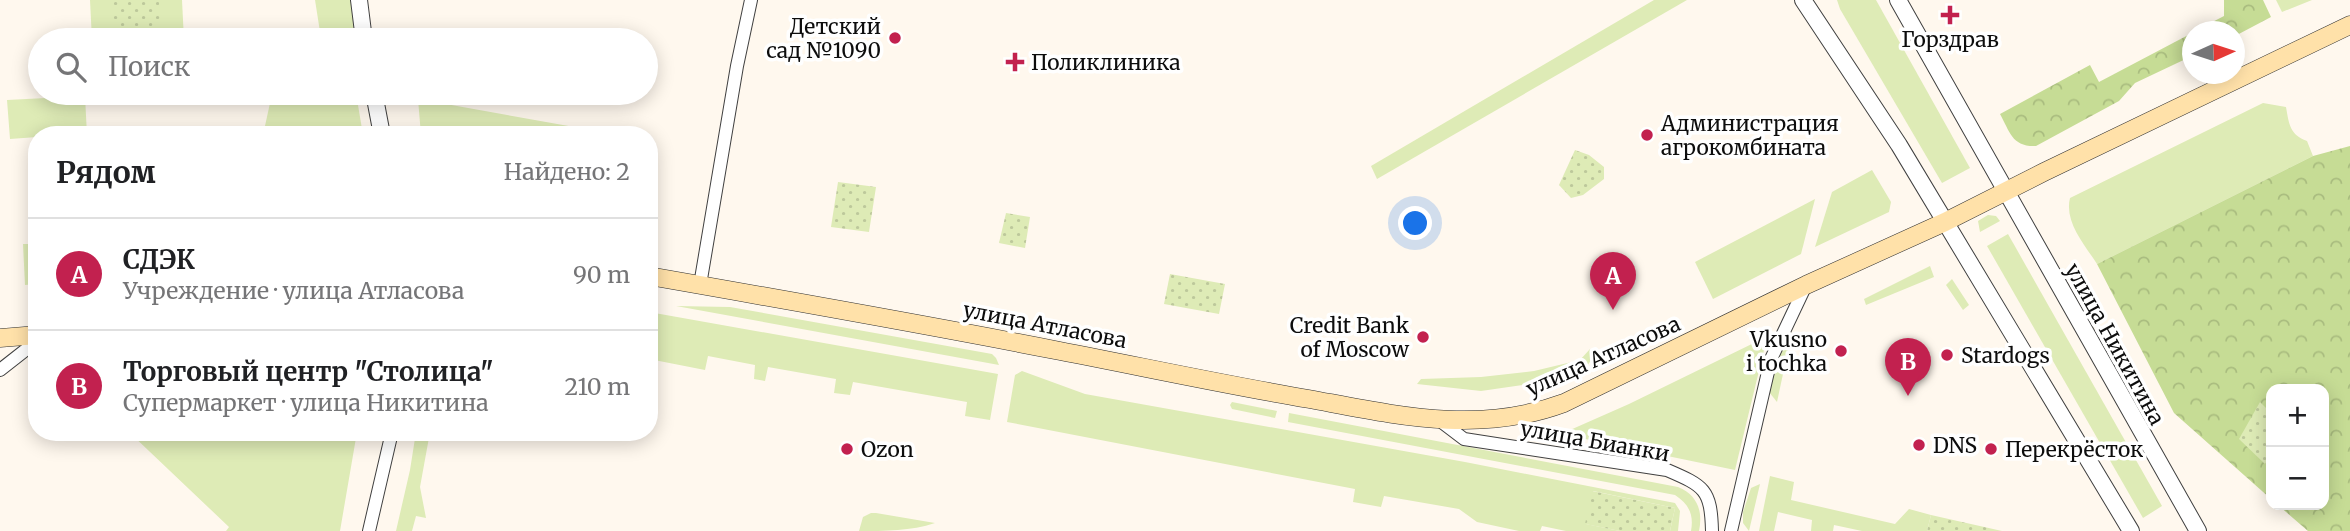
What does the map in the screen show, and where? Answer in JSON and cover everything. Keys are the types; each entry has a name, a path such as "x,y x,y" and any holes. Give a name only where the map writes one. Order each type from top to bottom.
{"main road":[{"name":"улица Атласова","path":"658,278 942,327 1285,395 1439,420 1500,420 1564,403 2350,25"},
{"path":"0,338 28,336"}],"street":[{"path":"359,0 363,28"},
{"path":"700,285 737,66 751,0"},
{"path":"1803,0 1899,145 2131,531"},
{"path":"1818,20 1823,0"},
{"name":"улица Никитина","path":"1898,0 2189,524 2198,531"},
{"path":"376,105 380,126"},
{"path":"1731,531 1771,359 1806,285"},
{"path":"0,370 28,348"},
{"name":"улица Бианки","path":"1439,420 1464,439 1667,470 1692,481 1703,490 1710,503 1712,531"},
{"path":"369,531 390,441"}],"green space":[{"path":"90,0 182,0 183,28 91,28"},
{"path":"112,0 159,0 160,28 113,28"},
{"path":"315,0 351,0 353,28 319,28"},
{"path":"1654,0 1687,0 1377,179 1371,166"},
{"path":"1837,0 1876,0 1970,168 1942,183"},
{"path":"2224,0 2263,0 2271,17 2245,31 2245,21 2214,21 2224,16"},
{"path":"2276,0 2312,0 2282,12"},
{"path":"2182,38 2182,61 2135,83 2119,101 2036,146 2017,141 2000,114 2090,65 2099,82"},
{"path":"28,99 28,105 85,105 87,126 28,126 28,138 10,139 7,100"},
{"path":"2263,103 2286,107 2291,128 2297,136 2307,141 2313,156 2097,264 2073,224 2070,198"},
{"path":"270,105 358,105 362,126 265,126"},
{"path":"418,105 451,105 569,126 420,126"},
{"path":"2350,146 2350,531 2308,531 2284,510 2329,510 2329,384 2266,384 2266,495 2174,413 2097,264 2313,156"},
{"path":"1575,150 1589,155 1604,167 1604,179 1583,195 1571,198 1559,185"},
{"path":"1872,170 1891,202 1889,212 1815,247 1832,192"},
{"path":"838,182 876,187 869,232 831,227"},
{"path":"1815,199 1801,254 1713,299 1695,262"},
{"path":"1006,213 1030,217 1025,248 999,243"},
{"path":"1988,215 1996,216 2000,221 1980,232 1978,221"},
{"path":"2008,234 2162,506 2143,518 1987,246"},
{"path":"23,244 28,244 28,285 25,285"},
{"path":"1930,266 1934,277 1866,305 1864,299"},
{"path":"1170,274 1225,284 1219,314 1164,304"},
{"path":"1952,279 1969,305 1963,310 1946,285"},
{"path":"676,306 730,307 992,354 999,365"},
{"path":"658,314 998,374 990,420 965,416 967,402 853,382 850,395 834,393 836,379 768,367 765,381 754,379 755,365 708,356 705,370 658,361"},
{"path":"1792,332 1777,402 1769,392 1775,365"},
{"path":"1760,340 1765,346 1735,470 1561,434 1629,404"},
{"path":"1590,349 1594,356 1587,366 1549,381 1481,391 1417,384 1421,379 1481,377 1534,371 1580,360"},
{"path":"1022,371 1085,394 1465,462 1675,503 1680,511 1678,531 1670,531 1675,508 1593,491 1586,524 1620,531 1566,531 1542,526 1540,531 1519,531 1477,522 1459,509 1384,496 1381,507 1353,502 1355,489 1007,422 1015,375"},
{"path":"1232,402 1277,411 1275,418 1232,409"},
{"path":"2260,402 2266,408 2265,464 2239,439"},
{"path":"1289,413 1678,487 1685,490 1698,505 1699,531 1691,531 1689,510 1675,495 1288,422"},
{"path":"138,441 355,441 340,531 226,531 229,527"},
{"path":"415,441 428,441 420,487 426,518 416,516 412,531 396,531"},
{"path":"1770,476 1794,482 1791,500 1895,524 1909,509 1931,515 1927,531 1862,531 1834,525 1833,531 1811,531 1812,520 1778,512 1774,531 1759,531"},
{"path":"1760,484 1749,531 1743,523 1743,512 1751,488"},
{"path":"1592,491 1675,508 1670,531 1620,531 1585,524"},
{"path":"871,513 935,523 888,531 859,531 863,517"},
{"path":"1931,515 2002,531 1927,531"}],"place":[{"name":"Горздрав","path":"1950,15"},
{"name":"Детский сад №1090","path":"895,38"},
{"name":"Поликлиника","path":"1015,62"},
{"name":"Администрация агрокомбината","path":"1647,135"},
{"name":"СДЭК","path":"1613,310"},
{"name":"Credit Bank of Moscow","path":"1423,337"},
{"name":"Vkusno i tochka","path":"1841,351"},
{"name":"Stardogs","path":"1947,355"},
{"name":"Торговый центр \"Столица\"","path":"1908,396"},
{"name":"DNS","path":"1919,445"},
{"name":"Ozon","path":"847,449"},
{"name":"Перекрёсток","path":"1991,449"}]}
